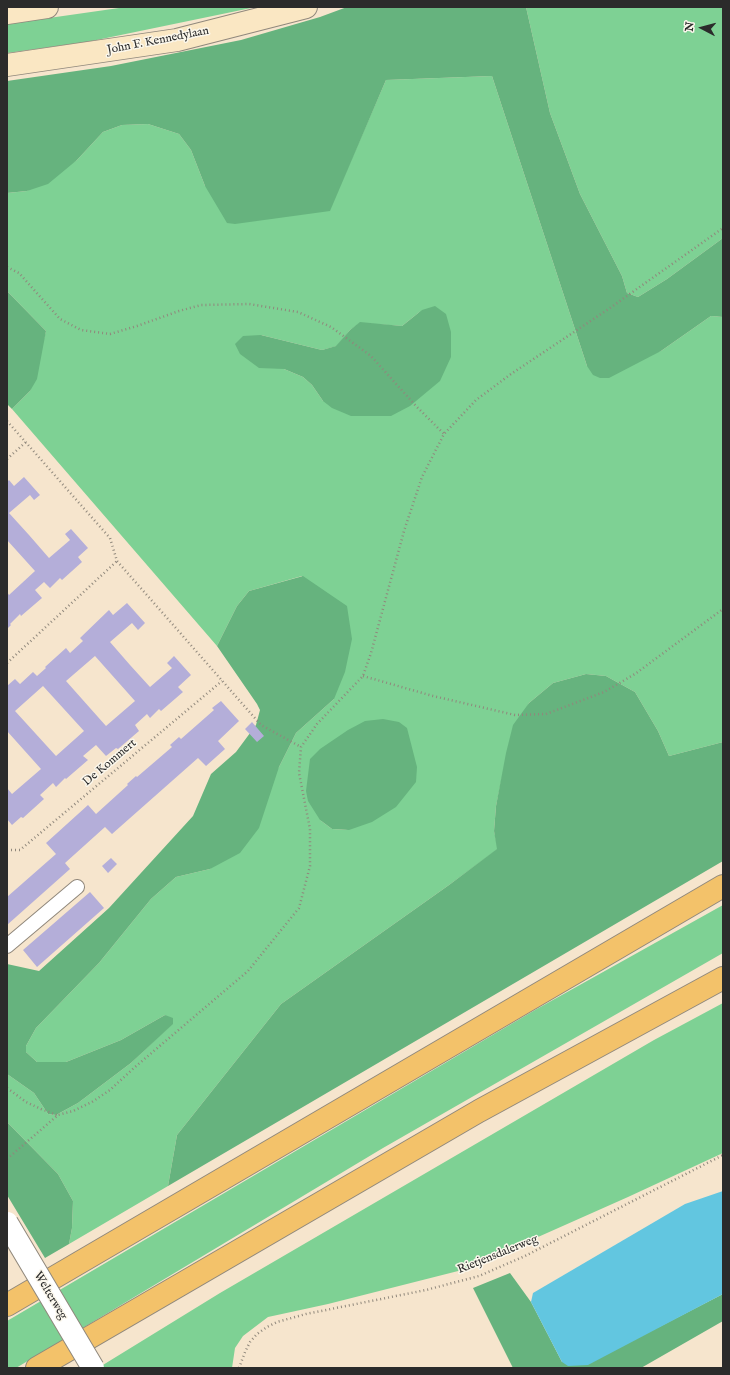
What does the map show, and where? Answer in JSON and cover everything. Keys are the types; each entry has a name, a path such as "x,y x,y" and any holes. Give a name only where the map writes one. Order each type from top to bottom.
{"highway":[{"path":"7,1305 723,886"},
{"path":"37,1368 479,1111 723,978"}],"street":[{"path":"7,13 47,7"},
{"name":"John F. Kennedylaan","path":"7,65 177,40 306,7"},
{"name":"Welterweg","path":"7,1223 93,1368"}],"lane":[{"path":"7,946 77,887"}],"path":[{"path":"7,1159 58,1115 73,1111 92,1102 110,1090 248,971 299,908 310,866 310,829 298,773 301,747 317,724 363,676 371,653 404,531 422,477 444,434 476,400 500,382 610,308 723,228"},
{"path":"7,267 19,272 60,319 81,330 110,334 201,305 249,304 298,312 331,327 371,356 416,406 444,434"},
{"path":"7,421 110,538 117,562 261,725 301,747"},
{"path":"7,459 26,442"},
{"path":"7,663 117,562"},
{"path":"363,676 433,696 515,715 546,714 604,692 635,674 723,609"},
{"name":"De Kommert","path":"7,850 20,850 222,681"},
{"path":"7,1088 26,1102 58,1115"},
{"name":"Rietjensdalerweg","path":"239,1368 250,1342 257,1334 277,1322 306,1314 426,1290 479,1276 530,1254 723,1155"}],"green space":[{"path":"126,7 256,7 87,42 7,53 7,24"},
{"path":"347,7 526,7 550,113 580,194 622,276 627,293 638,297 667,279 723,238 723,317 711,316 661,351 609,378 600,378 593,375 587,366 492,76 386,80 330,211 235,224 227,223 205,186 191,150 179,134 148,124 122,125 103,132 77,160 48,184 27,191 7,193 7,81 111,66 241,40 320,17"},
{"path":"526,7 723,7 723,238 667,279 638,297 627,293 622,276 580,194 550,113"},
{"path":"492,76 587,366 661,351 711,316 723,317 723,742 669,756 658,731 635,692 606,676 586,674 553,683 529,703 509,744 496,806 494,831 498,849 281,1004 177,1135 168,1186 69,1244 72,1228 73,1201 58,1174 7,1122 7,1074 34,1093 48,1114 56,1115 78,1103 131,1063 172,1024 165,1015 121,1040 66,1062 37,1062 26,1052 26,1046 36,1028 99,963 151,899 176,877 210,869 279,767 296,733 334,699 302,576 249,591 237,606 217,646 12,409 30,391 46,331 7,291 7,193 27,191 77,160 103,132 122,125 148,124 179,134 191,150 205,186 329,211 386,80","holes":["422,310 323,401 312,385 303,377 284,369 261,335 322,350 337,346 350,330 360,323 402,326","320,820 349,830 332,829"]},
{"path":"7,291 46,331 37,379 30,391 12,409 7,404"},
{"path":"435,306 446,314 451,332 451,357 440,381 410,406 391,416 351,416 332,408 323,401 312,385 303,377 284,369 259,368 240,354 235,344 243,336 261,335 322,350 336,346 350,330 360,322 402,326 422,310"},
{"path":"303,576 347,606 352,639 345,672 334,699 296,733 279,767 259,828 240,853 210,869 176,877 151,899 99,963 36,1028 26,1046 26,1052 37,1062 66,1062 121,1040 165,1015 173,1018 173,1024 131,1063 78,1103 56,1115 48,1114 34,1093 7,1074 7,964 39,971 109,908 193,816 211,774 236,752 256,725 260,710 217,646 237,606 249,591"},
{"path":"586,674 606,676 635,692 658,731 669,756 723,742 723,861 168,1186 177,1135 281,1004 449,885 497,849 494,831 496,806 513,725 529,703 553,683"},
{"path":"383,719 399,722 407,728 417,767 416,782 396,807 372,822 349,830 332,829 320,820 308,801 306,791 310,759 320,749 348,730 365,721"},
{"path":"723,905 723,953 383,1148 16,1368 7,1368 7,1321 535,1010"},
{"path":"723,1003 723,1153 466,1269 328,1304 268,1317 243,1336 235,1348 232,1368 98,1368 220,1293 654,1040"},
{"path":"7,1122 58,1174 73,1201 72,1228 69,1244 45,1258 7,1195"},
{"path":"510,1273 531,1302 562,1362 659,1327 723,1294 723,1321 641,1368 513,1368 473,1288"}],"water":[{"path":"723,1191 723,1294 588,1365 568,1366 562,1362 531,1302 533,1293 685,1204"}],"building":[{"path":"24,477 40,495 34,500 30,495 9,513 49,558 70,540 65,534 71,529 88,548 78,557 82,562 62,580 60,578 50,588 44,582 35,590 42,598 21,616 20,614 7,629 7,592 9,595 35,571 7,540 7,482 9,480 14,486"},
{"path":"127,603 145,623 138,630 132,623 110,642 150,687 172,668 167,663 174,656 191,675 178,687 183,692 161,711 159,709 150,718 147,714 135,725 139,731 118,749 116,748 106,756 96,745 83,756 88,760 56,787 53,783 40,795 44,799 23,818 21,817 12,825 7,819 7,788 12,794 41,769 7,731 7,686 15,679 20,684 33,672 37,676 66,648 70,653 83,641 80,638 109,610 113,615","holes":["95,656 135,701 106,726 66,681","43,686 84,731 56,756 15,711"]},
{"path":"221,701 239,721 218,741 225,749 206,766 198,758 112,834 105,827 65,863 70,869 7,925 7,897 56,854 46,843 88,805 96,814 136,776 137,777 172,747 170,745 179,737 181,739 214,710 212,708"},
{"path":"252,722 264,736 257,742 245,729"},
{"path":"111,858 117,864 108,873 102,866"},
{"path":"90,892 104,908 37,967 23,950"}]}
